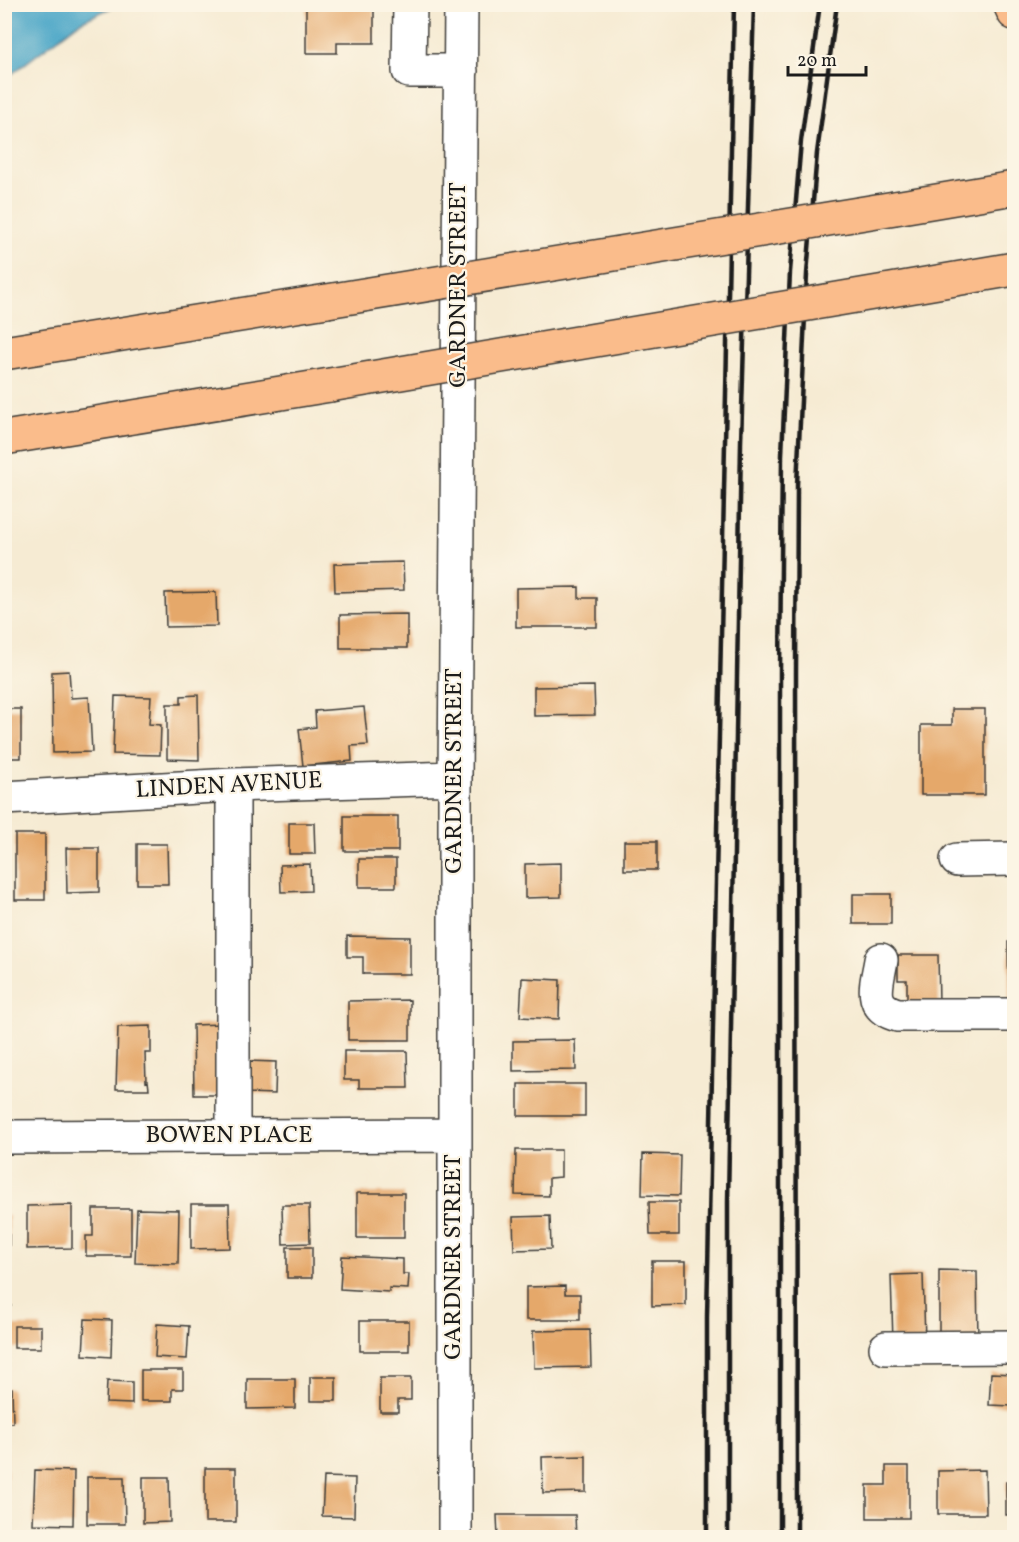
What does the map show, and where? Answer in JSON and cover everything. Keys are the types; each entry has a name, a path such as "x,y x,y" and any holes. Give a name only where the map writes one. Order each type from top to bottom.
{"highway":[{"path":"1010,4 1014,13"},
{"path":"4,353 1014,188"},
{"path":"4,438 1014,269"}],"street":[{"path":"410,4 409,71 461,71"},
{"name":"GARDNER STREET","path":"455,1538 455,778 461,4"},
{"name":"LINDEN AVENUE","path":"4,798 233,785 455,778"},
{"path":"233,785 233,1136"},
{"path":"957,860 1014,859"},
{"path":"881,960 876,993 879,1005 886,1012 898,1015 1014,1015"},
{"name":"BOWEN PLACE","path":"4,1137 454,1135"},
{"path":"886,1348 1014,1347"}],"water":[{"path":"5,4 117,5 80,22 5,79"}],"building":[{"path":"306,4 374,4 374,43 337,43 337,53 306,53"},
{"path":"403,562 404,590 335,592 334,564"},
{"path":"579,587 579,598 597,598 597,627 516,627 516,588"},
{"path":"216,592 217,626 166,627 165,593"},
{"path":"407,614 407,648 340,648 340,615"},
{"path":"69,671 71,698 89,697 92,752 53,753 52,672"},
{"path":"594,686 595,715 534,716 534,687"},
{"path":"198,695 199,760 167,759 167,704 181,704 181,696"},
{"path":"115,696 151,697 149,724 161,725 160,755 113,754"},
{"path":"364,707 368,745 351,746 352,761 303,766 299,729 316,727 315,711"},
{"path":"4,709 21,709 21,758 4,758"},
{"path":"952,709 985,709 985,795 921,795 921,725 952,725"},
{"path":"344,816 398,816 398,851 344,851"},
{"path":"289,823 314,823 315,854 289,854"},
{"path":"15,834 45,834 45,900 15,900"},
{"path":"624,841 657,841 657,870 624,870"},
{"path":"137,844 167,844 168,884 137,884"},
{"path":"66,848 99,848 99,892 67,893"},
{"path":"359,859 396,859 396,887 359,887"},
{"path":"561,863 561,897 525,898 525,864"},
{"path":"310,864 311,891 281,892 280,865"},
{"path":"853,894 891,894 891,924 853,924"},
{"path":"347,936 410,937 410,974 363,974 363,957 347,957"},
{"path":"1008,942 1014,942 1014,1002 1009,1002"},
{"path":"898,955 938,955 939,1003 907,1003 907,980 898,980"},
{"path":"522,978 560,980 559,1019 520,1017"},
{"path":"410,1000 410,1040 348,1040 348,1001"},
{"path":"222,1024 224,1095 194,1095 193,1025"},
{"path":"151,1026 151,1053 145,1053 146,1082 148,1081 149,1089 116,1089 118,1027"},
{"path":"575,1040 576,1070 513,1071 513,1041"},
{"path":"344,1051 407,1051 408,1088 359,1088 359,1080 344,1080"},
{"path":"247,1061 276,1062 275,1094 246,1093"},
{"path":"518,1084 585,1084 585,1116 518,1116"},
{"path":"516,1150 561,1150 561,1177 549,1178 549,1196 515,1195"},
{"path":"643,1154 680,1155 679,1196 642,1195"},
{"path":"357,1193 404,1193 404,1238 357,1238"},
{"path":"649,1202 679,1202 679,1235 650,1235"},
{"path":"191,1204 229,1204 230,1248 191,1249"},
{"path":"72,1205 72,1248 27,1249 27,1206"},
{"path":"282,1205 309,1205 310,1243 283,1244"},
{"path":"93,1209 131,1209 131,1256 86,1256 86,1236 93,1236"},
{"path":"137,1209 179,1210 178,1264 135,1263"},
{"path":"4,1215 9,1215 9,1261 4,1261"},
{"path":"550,1216 551,1249 514,1250 513,1217"},
{"path":"287,1247 312,1247 312,1278 287,1278"},
{"path":"342,1256 403,1259 403,1274 409,1274 408,1289 389,1288 389,1292 340,1289"},
{"path":"652,1261 686,1261 686,1305 652,1306"},
{"path":"939,1270 977,1271 978,1343 939,1344"},
{"path":"923,1274 925,1341 893,1342 891,1275"},
{"path":"4,1276 11,1276 11,1306 4,1306"},
{"path":"565,1286 565,1294 580,1294 580,1320 526,1320 526,1287"},
{"path":"85,1319 112,1320 111,1357 83,1355"},
{"path":"360,1321 409,1321 409,1351 360,1351"},
{"path":"157,1324 189,1326 187,1359 155,1357"},
{"path":"14,1326 41,1326 41,1348 14,1348"},
{"path":"590,1330 591,1367 534,1368 533,1331"},
{"path":"141,1370 183,1370 183,1389 172,1389 172,1401 141,1401"},
{"path":"991,1373 1014,1374 1013,1406 989,1405"},
{"path":"310,1377 336,1377 336,1401 310,1401"},
{"path":"380,1378 411,1378 411,1400 398,1400 398,1412 380,1412"},
{"path":"247,1379 295,1379 295,1408 247,1409"},
{"path":"107,1381 132,1382 132,1404 106,1403"},
{"path":"12,1388 13,1423 4,1423 4,1389"},
{"path":"4,1451 7,1451 7,1505 4,1505"},
{"path":"586,1456 586,1492 543,1493 542,1457"},
{"path":"886,1466 909,1466 909,1518 867,1518 867,1485 886,1485"},
{"path":"205,1468 236,1468 236,1522 205,1522"},
{"path":"35,1470 74,1471 73,1525 33,1524"},
{"path":"985,1470 986,1514 938,1514 938,1471"},
{"path":"87,1477 124,1477 125,1524 87,1524"},
{"path":"143,1477 169,1477 170,1522 143,1523"},
{"path":"324,1477 355,1478 354,1517 322,1516"},
{"path":"1006,1482 1014,1482 1014,1515 1006,1515"},
{"path":"497,1515 575,1515 576,1538 498,1538"}],"railway":[{"path":"707,1538 707,1318 734,4"},
{"path":"728,1538 728,1203 741,443 754,4"},
{"path":"780,1538 782,455 790,272 801,141 820,4"},
{"path":"797,1538 797,485 807,274 817,153 837,4"}]}
